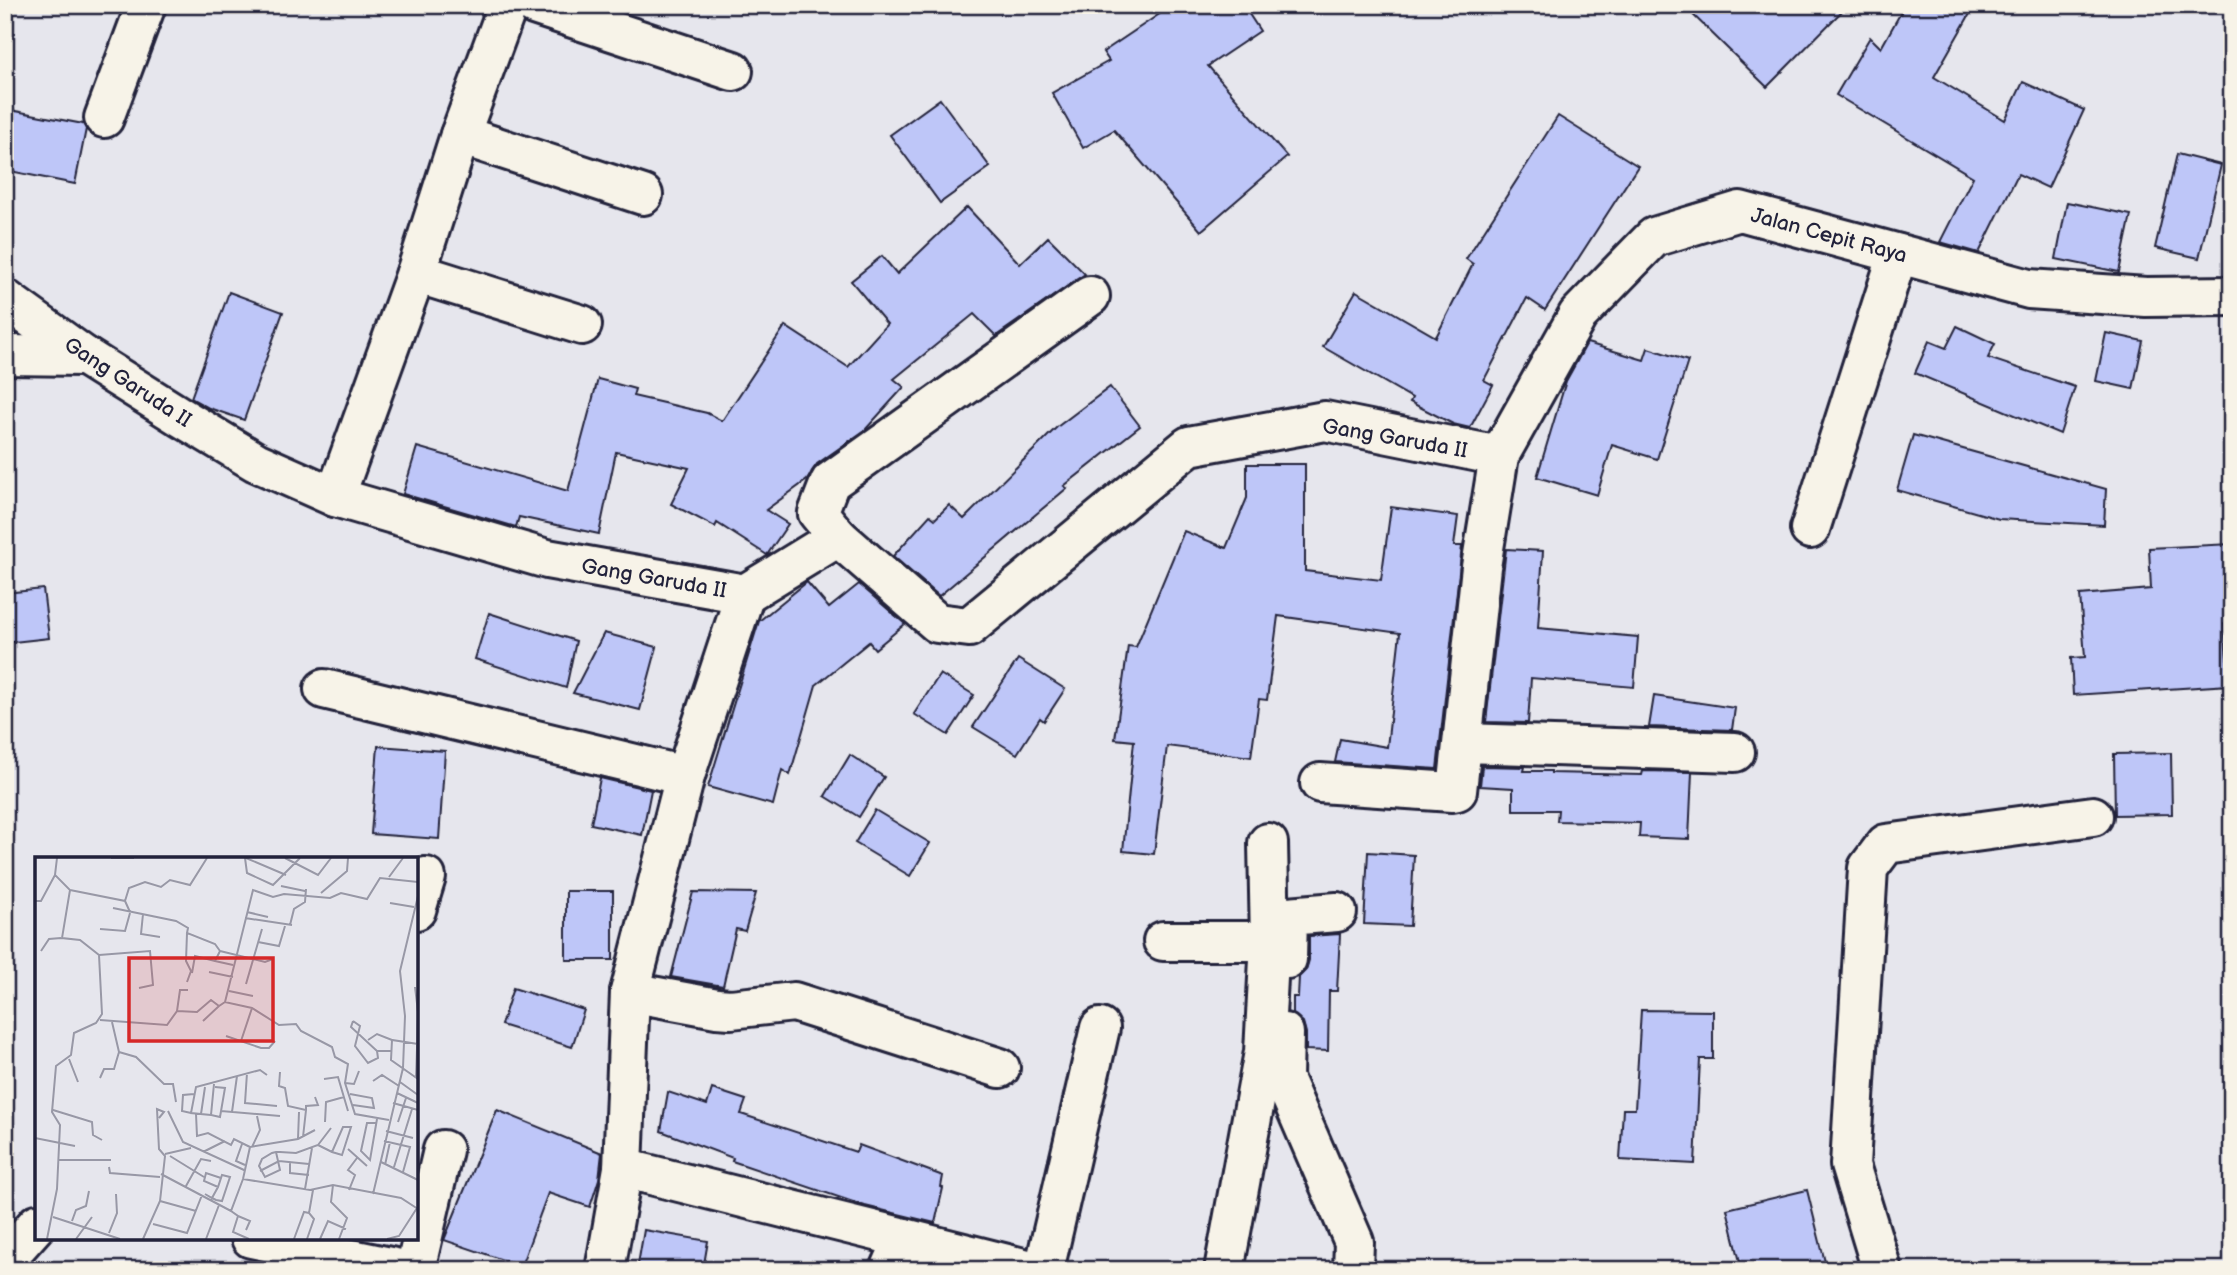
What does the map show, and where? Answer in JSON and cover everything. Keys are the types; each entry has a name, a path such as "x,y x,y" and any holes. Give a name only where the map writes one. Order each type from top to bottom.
{"street":[{"path":"104,118 146,5"},
{"path":"335,497 416,273 460,135 508,5"},
{"path":"534,5 733,71"},
{"path":"460,135 643,195"},
{"name":"Jalan Cepit Raya","path":"1499,456 1578,315 1654,237 1740,211 2029,289 2146,297 2232,296"},
{"path":"1810,529 1898,254"},
{"path":"416,273 582,325"},
{"path":"838,537 818,513 830,482 1090,296"},
{"name":"Gang Garuda II","path":"5,299 84,356 256,462 335,497 547,559 745,594 838,537 937,623 969,627 1189,446 1325,421 1499,456"},
{"path":"5,355 84,356"},
{"path":"1320,783 1457,791 1481,567 1499,456"},
{"path":"605,1270 623,1168 630,992 685,776 745,594"},
{"path":"324,689 685,776"},
{"path":"1463,743 1735,752"},
{"path":"1882,1270 1850,1165 1868,868 1886,844 2093,816"},
{"path":"1224,1270 1264,1052 1270,941 1268,843"},
{"path":"1337,912 1288,916 1283,1078 1354,1242 1353,1270"},
{"path":"1163,941 1270,941"},
{"path":"630,992 731,1009 794,1002 1000,1068"},
{"path":"1045,1270 1100,1028"},
{"path":"415,1270 443,1150"},
{"path":"623,1168 897,1254 1031,1270"},
{"path":"5,1261 35,1226"},
{"path":"260,1240 405,1270"}],"building":[{"path":"1173,5 1243,5 1260,31 1208,66 1287,157 1201,231 1114,130 1083,148 1052,93 1109,61 1103,52"},
{"path":"1683,5 1848,5 1767,87"},
{"path":"1905,5 1975,5 1934,77 2005,120 2023,82 2084,110 2048,188 2018,174 1979,253 1940,242 1973,177 1836,95 1870,37 1881,48"},
{"path":"940,99 990,167 940,203 890,135"},
{"path":"5,109 83,124 86,129 75,184 5,170"},
{"path":"1558,116 1638,166 1545,310 1527,298 1484,380 1493,385 1470,428 1453,424 1410,402 1412,398 1323,347 1356,291 1436,337 1473,264 1466,259"},
{"path":"2177,154 2221,165 2199,258 2155,248"},
{"path":"2067,202 2131,215 2119,272 2056,259"},
{"path":"967,207 1020,264 1048,237 1085,274 996,336 974,314 894,379 904,387 865,430 817,464 807,480 766,510 788,524 767,555 717,523 715,527 671,504 689,468 616,452 599,534 519,517 516,527 403,494 417,447 568,491 598,379 635,389 633,396 707,413 722,421 785,326 848,367 887,324 851,281 882,256 897,274"},
{"path":"229,292 283,312 244,420 209,408 191,398"},
{"path":"1957,326 1995,344 1988,358 2075,387 2060,434 1915,373 1929,341 1946,348"},
{"path":"2106,333 2143,341 2133,389 2096,381"},
{"path":"1587,343 1644,360 1648,348 1688,361 1657,459 1612,445 1597,495 1537,477 1566,381"},
{"path":"1110,387 1140,426 1064,486 1067,488 939,596 893,556 930,515 935,519 949,505 964,519 1057,427"},
{"path":"1913,435 2106,489 2104,525 1999,519 1897,490"},
{"path":"1247,464 1305,464 1305,571 1381,580 1391,507 1458,516 1454,546 1462,546 1437,769 1335,762 1340,739 1387,747 1400,633 1278,616 1267,700 1259,699 1251,757 1167,746 1154,854 1123,851 1134,741 1115,739 1128,646 1136,647 1184,531 1226,548 1247,498"},
{"path":"2232,544 2232,623 2224,624 2229,685 2073,695 2071,658 2085,657 2080,595 2151,589 2149,548"},
{"path":"1506,549 1543,551 1538,628 1638,637 1634,687 1531,678 1528,723 1486,722"},
{"path":"807,582 829,608 859,584 905,624 875,649 869,642 816,685 790,775 782,770 773,805 708,787 759,621"},
{"path":"43,589 49,638 5,643 5,593"},
{"path":"489,613 576,641 566,688 475,659"},
{"path":"604,633 657,647 640,710 573,693"},
{"path":"1018,659 1065,689 1044,721 1040,718 1017,754 973,727"},
{"path":"940,674 974,695 948,735 914,714"},
{"path":"1654,696 1735,708 1732,730 1649,727"},
{"path":"378,746 445,751 439,839 371,834"},
{"path":"2171,753 2172,814 2115,815 2114,754"},
{"path":"850,755 884,777 859,817 825,796"},
{"path":"1482,766 1525,767 1524,771 1551,773 1642,775 1643,771 1692,772 1689,839 1639,837 1640,823 1557,821 1558,810 1513,810 1513,788 1480,786"},
{"path":"600,778 651,790 642,835 591,824"},
{"path":"875,810 930,843 910,876 855,843"},
{"path":"1368,852 1414,855 1410,926 1364,924"},
{"path":"566,891 613,891 613,960 566,960"},
{"path":"693,892 756,893 745,931 736,929 723,986 671,977"},
{"path":"1340,934 1337,991 1329,991 1328,1051 1306,1050 1303,1022 1293,1014 1293,997 1298,997 1299,977 1306,970 1309,960 1309,936"},
{"path":"513,988 584,1010 572,1047 501,1025"},
{"path":"1641,1010 1713,1011 1713,1059 1700,1059 1695,1164 1620,1160 1623,1109 1635,1109"},
{"path":"712,1089 746,1100 741,1114 856,1152 859,1145 943,1176 935,1223 865,1206 732,1161 733,1158 661,1131 668,1092 707,1105"},
{"path":"497,1110 602,1153 599,1179 590,1207 548,1193 521,1266 444,1240"},
{"path":"1807,1190 1827,1270 1742,1270 1727,1209"},
{"path":"644,1230 708,1241 703,1270 637,1270"}]}
